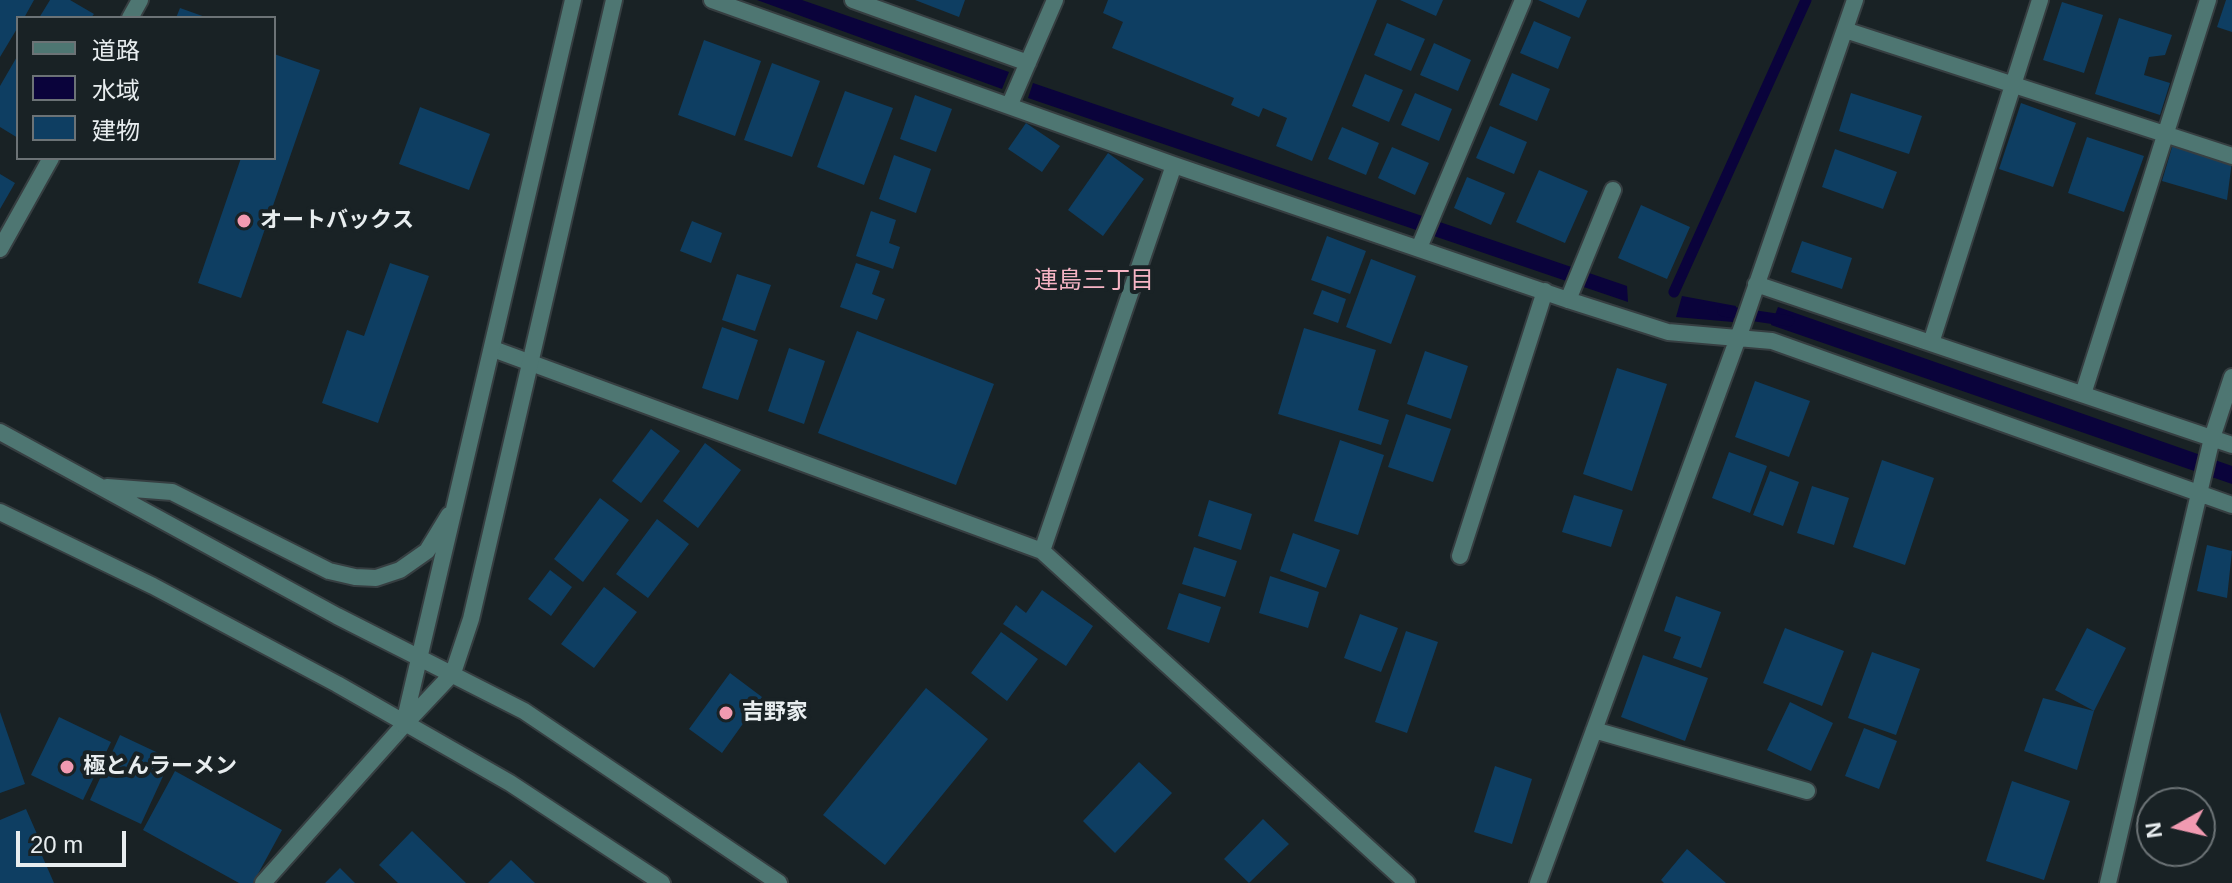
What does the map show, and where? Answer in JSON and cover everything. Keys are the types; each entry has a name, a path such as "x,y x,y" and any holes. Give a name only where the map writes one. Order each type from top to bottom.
{"street":[{"path":"404,725 573,0"},
{"path":"263,883 453,673 473,610 614,0"},
{"path":"712,0 1174,165 1420,243 1545,291 1571,293 1668,332 1739,334 1772,341 2232,505"},
{"path":"853,0 1028,63"},
{"path":"1010,104 1055,0"},
{"path":"1420,243 1523,0"},
{"path":"1538,883 1739,334 1855,0"},
{"path":"1931,343 2040,0"},
{"path":"2083,394 2208,0"},
{"path":"1845,30 2232,156"},
{"path":"0,249 50,160"},
{"path":"1042,551 1174,165"},
{"path":"1571,293 1613,190"},
{"path":"1756,284 2232,445"},
{"path":"1460,556 1545,291"},
{"path":"493,349 1042,551 1407,883"},
{"path":"2108,883 2212,438 2232,377"},
{"path":"0,432 337,616 524,711 779,883"},
{"path":"102,486 172,492 329,571 376,578 400,570 427,551 456,505"},
{"path":"0,512 153,586 337,684 510,783 662,883"},
{"path":"1594,730 1807,791"}],"water":[{"path":"757,0 802,0 1009,72 1002,89"},
{"path":"1033,83 1627,286 1628,302 1028,98"},
{"path":"1682,296 1736,306 1733,322 1676,317"},
{"path":"1778,307 2232,466 2232,484 1771,325"}],"building":[{"path":"0,0 34,0 25,16 16,16 16,30 0,57"},
{"path":"50,0 70,0 94,14 92,16 40,16"},
{"path":"915,0 965,0 959,17"},
{"path":"1108,0 1377,0 1312,161 1276,146 1287,118 1263,108 1259,117 1231,105 1234,98 1112,48 1123,22 1103,13"},
{"path":"1400,0 1443,0 1436,16"},
{"path":"1538,0 1587,0 1579,18"},
{"path":"2226,0 2232,0 2232,32 2217,27"},
{"path":"2062,2 2103,15 2084,73 2043,60"},
{"path":"180,8 202,16 177,16"},
{"path":"2119,18 2172,35 2165,55 2149,57 2144,75 2170,83 2160,115 2095,94"},
{"path":"1534,21 1571,37 1558,69 1520,53"},
{"path":"1387,23 1425,39 1411,71 1374,55"},
{"path":"704,40 761,61 735,136 678,115"},
{"path":"1434,43 1471,60 1458,91 1420,75"},
{"name":"オートバックス","path":"276,55 320,70 241,298 198,283 240,160 276,160"},
{"path":"16,58 16,137 0,127 0,86"},
{"path":"772,63 820,81 792,157 744,140"},
{"path":"1512,73 1550,89 1537,121 1499,105"},
{"path":"1365,74 1403,90 1389,122 1352,106"},
{"path":"845,91 893,108 864,185 817,167"},
{"path":"1415,93 1452,109 1439,141 1401,125"},
{"path":"1851,93 1922,116 1909,154 1839,131"},
{"path":"915,95 952,109 936,152 900,139"},
{"path":"2021,103 2076,123 2053,187 1999,169"},
{"path":"420,107 490,134 469,190 399,164"},
{"path":"1026,123 1060,146 1042,172 1008,149"},
{"path":"1490,126 1527,142 1514,174 1476,158"},
{"path":"1342,127 1379,143 1366,175 1328,159"},
{"path":"2087,137 2144,156 2124,212 2068,193"},
{"path":"2173,144 2232,161 2227,200 2162,181"},
{"path":"1392,147 1429,163 1415,195 1378,178"},
{"path":"1835,149 1897,172 1883,209 1822,187"},
{"path":"1108,153 1144,179 1103,236 1068,210"},
{"path":"894,155 931,169 916,213 879,199"},
{"path":"1539,170 1588,191 1565,243 1516,222"},
{"path":"0,174 15,183 0,209"},
{"path":"1467,177 1505,193 1491,225 1454,208"},
{"path":"1641,205 1690,227 1667,279 1618,258"},
{"path":"871,211 896,220 889,243 900,247 893,269 856,256"},
{"path":"692,221 722,233 711,263 680,251"},
{"path":"1327,236 1366,251 1350,294 1311,280"},
{"path":"1802,241 1852,258 1842,289 1791,272"},
{"path":"1371,259 1416,276 1391,344 1346,327"},
{"path":"390,263 429,276 378,423 322,403 347,330 364,336"},
{"path":"856,263 880,271 872,294 885,299 877,320 840,307"},
{"path":"737,274 771,285 755,331 722,320"},
{"path":"1322,290 1346,299 1338,323 1313,314"},
{"path":"722,327 758,340 738,400 702,388"},
{"path":"1304,328 1376,350 1358,410 1389,420 1381,445 1278,414"},
{"path":"857,331 994,384 956,485 818,433"},
{"path":"789,348 825,361 804,424 768,411"},
{"path":"1425,351 1468,366 1451,419 1407,404"},
{"path":"1617,368 1667,384 1632,491 1583,474"},
{"path":"1755,381 1810,401 1789,457 1735,437"},
{"path":"1406,414 1451,429 1433,482 1388,467"},
{"path":"651,429 680,451 641,503 612,481"},
{"path":"1340,440 1384,455 1358,535 1314,521"},
{"path":"705,443 741,470 698,528 663,501"},
{"path":"1729,452 1767,466 1750,513 1712,498"},
{"path":"1882,460 1934,478 1905,565 1853,547"},
{"path":"1770,471 1799,482 1783,526 1753,515"},
{"path":"1812,486 1849,498 1834,545 1797,533"},
{"path":"1574,495 1623,510 1611,547 1562,532"},
{"path":"600,498 629,520 583,582 554,559"},
{"path":"1209,500 1252,514 1241,550 1198,536"},
{"path":"657,519 689,544 648,598 616,574"},
{"path":"1293,533 1340,550 1326,588 1280,571"},
{"path":"2207,545 2232,551 2227,598 2197,591"},
{"path":"1194,547 1237,561 1225,597 1182,584"},
{"path":"550,570 572,587 551,616 528,599"},
{"path":"1270,576 1319,592 1308,628 1259,613"},
{"path":"604,587 637,612 594,668 561,644"},
{"path":"1042,590 1093,626 1066,666 1003,624 1016,605 1026,613"},
{"path":"1179,593 1221,607 1209,643 1167,629"},
{"path":"1676,596 1721,612 1701,668 1673,658 1681,637 1664,631"},
{"path":"1360,614 1398,628 1381,672 1344,658"},
{"path":"1785,628 1844,651 1822,706 1763,683"},
{"path":"2087,628 2126,648 2094,711 2055,690"},
{"path":"1406,631 1438,642 1407,733 1375,722"},
{"path":"1001,632 1038,659 1007,701 971,673"},
{"path":"1872,652 1920,669 1896,735 1848,718"},
{"path":"1643,655 1708,678 1685,741 1621,717"},
{"name":"吉野家","path":"730,673 762,697 722,753 689,729"},
{"path":"926,688 988,739 885,865 823,815"},
{"path":"2043,698 2094,711 2077,770 2024,751"},
{"path":"1790,702 1833,723 1811,771 1767,750"},
{"path":"0,712 25,784 0,793"},
{"path":"59,717 111,742 83,800 31,775"},
{"path":"1864,728 1897,741 1879,789 1845,776"},
{"path":"120,735 171,759 141,824 90,800"},
{"path":"1139,762 1172,793 1115,853 1083,821"},
{"path":"1495,766 1532,779 1512,844 1474,832"},
{"path":"175,771 282,830 253,883 239,883 143,830"},
{"path":"2012,781 2070,801 2044,880 1986,861"},
{"path":"26,809 54,883 0,883 0,820"},
{"path":"1263,819 1289,844 1249,883 1224,859"},
{"path":"412,831 466,883 398,883 379,865"},
{"path":"1687,849 1726,883 1664,883 1661,880"},
{"path":"511,860 535,883 488,883"},
{"path":"340,868 355,883 325,883"}],"waterway":[{"path":"1674,292 1806,0"},
{"path":"1723,311 1789,321"}],"place":[{"name":"オートバックス","path":"244,221"},
{"name":"吉野家","path":"726,713"},
{"name":"極とんラーメン","path":"67,767"}],"district":[{"name":"連島三丁目","path":"1094,281"}]}
